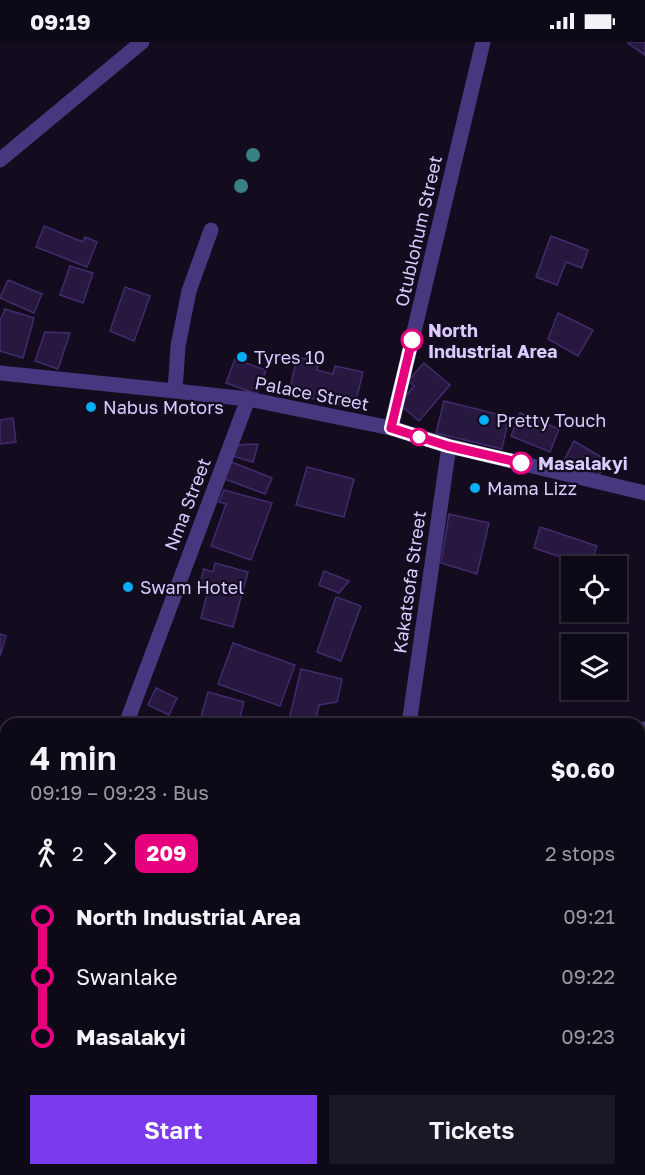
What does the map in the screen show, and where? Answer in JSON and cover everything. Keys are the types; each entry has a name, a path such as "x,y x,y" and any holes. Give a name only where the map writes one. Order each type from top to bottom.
{"street":[{"path":"0,160 142,42"},
{"name":"Otublohum Street","path":"391,428 483,42"},
{"path":"175,391 178,346 189,291 211,230"},
{"name":"Palace Street","path":"0,373 248,399 391,428 448,446 645,493"},
{"name":"Nma Street","path":"128,718 248,399"},
{"name":"Kakatsofa Street","path":"410,718 448,446"}],"building":[{"path":"645,42 645,55 628,43"},
{"path":"44,226 83,242 85,237 97,242 87,267 36,247"},
{"path":"551,236 588,250 582,268 566,262 557,285 536,277"},
{"path":"70,266 93,273 83,303 60,295"},
{"path":"8,280 42,294 34,313 0,298"},
{"path":"125,287 150,296 134,341 110,331"},
{"path":"5,309 34,318 23,358 0,351 0,321"},
{"path":"558,313 593,330 578,356 548,339"},
{"path":"45,332 70,333 58,369 35,361"},
{"path":"297,357 319,362 317,370 333,374 335,366 363,372 354,408 289,393"},
{"path":"235,359 266,370 257,394 226,383"},
{"path":"424,363 450,385 419,421 399,404 414,386 408,381"},
{"path":"444,401 509,417 502,449 436,433"},
{"path":"520,413 559,429 550,452 511,436"},
{"path":"13,418 16,442 0,444 0,420"},
{"path":"574,441 608,461 597,478 561,466"},
{"path":"258,444 253,462 232,456 235,445"},
{"path":"229,461 272,478 265,494 222,478"},
{"path":"307,467 354,479 344,517 296,505"},
{"path":"224,490 272,503 251,560 211,546 226,504 219,502"},
{"path":"449,514 489,523 477,574 441,563"},
{"path":"540,527 597,546 594,556 561,557 534,548"},
{"path":"215,563 248,572 233,627 201,618 208,590 199,587 204,569 213,572"},
{"path":"324,571 349,581 339,593 319,585"},
{"path":"336,597 361,606 341,661 317,652"},
{"path":"0,634 6,636 0,656"},
{"path":"233,643 295,665 280,706 218,684"},
{"path":"301,669 342,679 337,702 319,705 316,718 289,718"},
{"path":"156,688 177,698 169,715 148,705"},
{"path":"208,692 244,702 240,718 201,718"}],"bus line":[{"name":"209","path":"412,340 391,428 448,446 521,463"}],"place":[{"name":"North Industrial Area","path":"412,340"},
{"name":"Tyres 10","path":"242,357"},
{"name":"Nabus Motors","path":"91,407"},
{"name":"Pretty Touch","path":"484,420"},
{"name":"Masalakyi","path":"521,463"},
{"name":"Mama Lizz","path":"475,488"},
{"name":"Swam Hotel","path":"128,587"}]}
